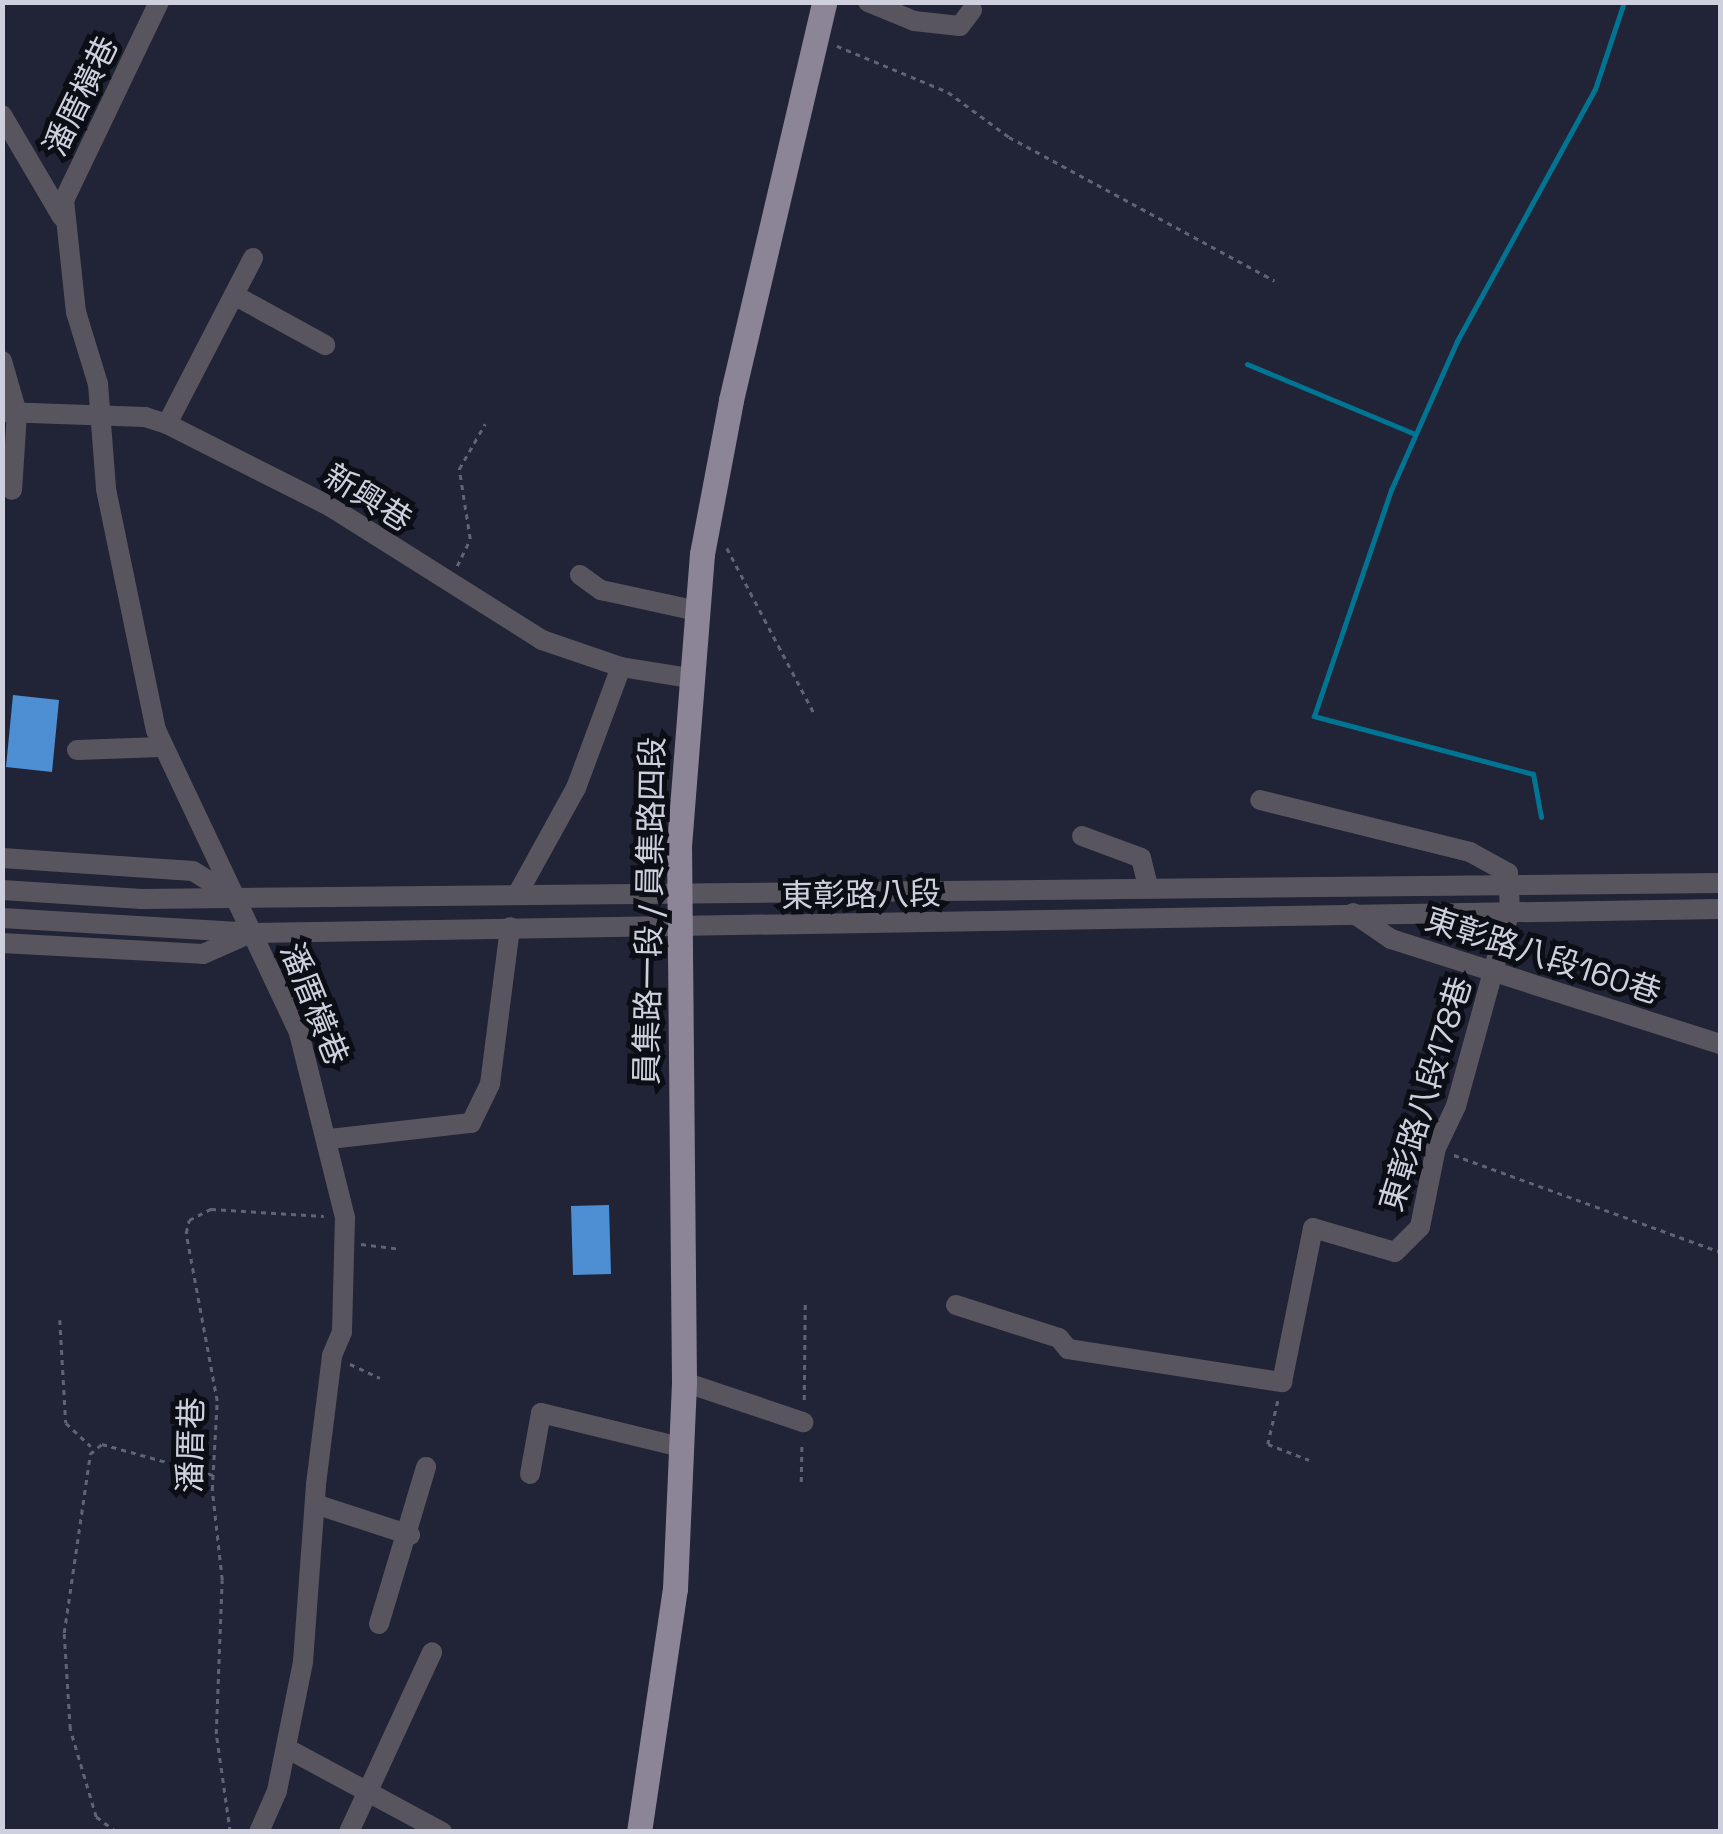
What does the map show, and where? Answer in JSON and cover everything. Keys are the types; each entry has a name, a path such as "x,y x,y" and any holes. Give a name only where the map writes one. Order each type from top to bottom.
{"main road":[{"name":"員集路一段 / 員集路四段","path":"639,1832 675,1589 684,1382 677,930 690,678 709,518 824,2"}],"street":[{"name":"潘厝橫巷","path":"159,2 64,200 63,218 101,417 106,490 162,746 229,893 300,1033 330,1139 346,1217 342,1332 332,1356 303,1662 288,1748 259,1832"},
{"path":"868,2 914,21 960,26 972,10"},
{"name":"潘厝橫巷","path":"2,115 63,218"},
{"path":"167,424 253,258"},
{"path":"234,295 325,345"},
{"path":"2,362 10,413 12,490"},
{"name":"新興巷","path":"10,413 145,416 167,424 331,507 447,585 542,640 621,667 690,678"},
{"path":"580,575 602,590 697,611"},
{"path":"518,893 576,788 621,667"},
{"path":"77,750 162,746"},
{"path":"1260,800 1470,852 1508,873 1510,883"},
{"path":"1082,836 1141,858 1148,886"},
{"path":"2,858 193,871 229,893"},
{"name":"東彰路八段","path":"2,890 142,898 229,893 1720,882"},
{"name":"東彰路八段178巷","path":"1282,1382 1313,1228 1395,1252 1408,1246 1420,1227 1436,1148 1456,1106 1494,972 1510,910 1510,883"},
{"name":"東彰路八段","path":"2,918 252,933 510,927 677,930 1353,913 1720,909"},
{"name":"東彰路八段160巷","path":"1353,913 1391,939 1720,1044"},
{"path":"330,1139 471,1123 490,1084 510,927"},
{"path":"2,943 202,954 252,933"},
{"path":"956,1305 1059,1338 1068,1349 1282,1382"},
{"path":"684,1382 803,1422"},
{"path":"530,1474 540,1413 681,1448"},
{"path":"379,1624 410,1535 426,1467"},
{"path":"315,1504 410,1535"},
{"path":"349,1832 432,1652"},
{"path":"288,1748 442,1832"}],"path":[{"path":"816,38 948,92 1010,137 1275,281"},
{"path":"447,585 470,539 458,469 485,424"},
{"path":"709,518 816,715"},
{"path":"1436,1148 1720,1252"},
{"name":"潘厝巷","path":"230,1832 216,1734 222,1580 213,1475 217,1400 189,1220 211,1209 346,1217"},
{"path":"345,1242 399,1249"},
{"path":"801,1482 805,1300"},
{"path":"60,1320 66,1423 92,1447 154,1455 213,1475"},
{"path":"332,1356 380,1378"},
{"path":"1282,1382 1268,1444 1309,1460"},
{"path":"92,1447 64,1633 70,1729 96,1817 116,1832"}],"building":[{"path":"13,695 59,700 52,772 6,767"},
{"path":"609,1205 611,1274 573,1275 571,1206"}],"waterway":[{"path":"1541,817 1533,774 1314,716 1391,490 1457,341 1595,89 1624,2"},
{"path":"1247,364 1415,434"}]}
